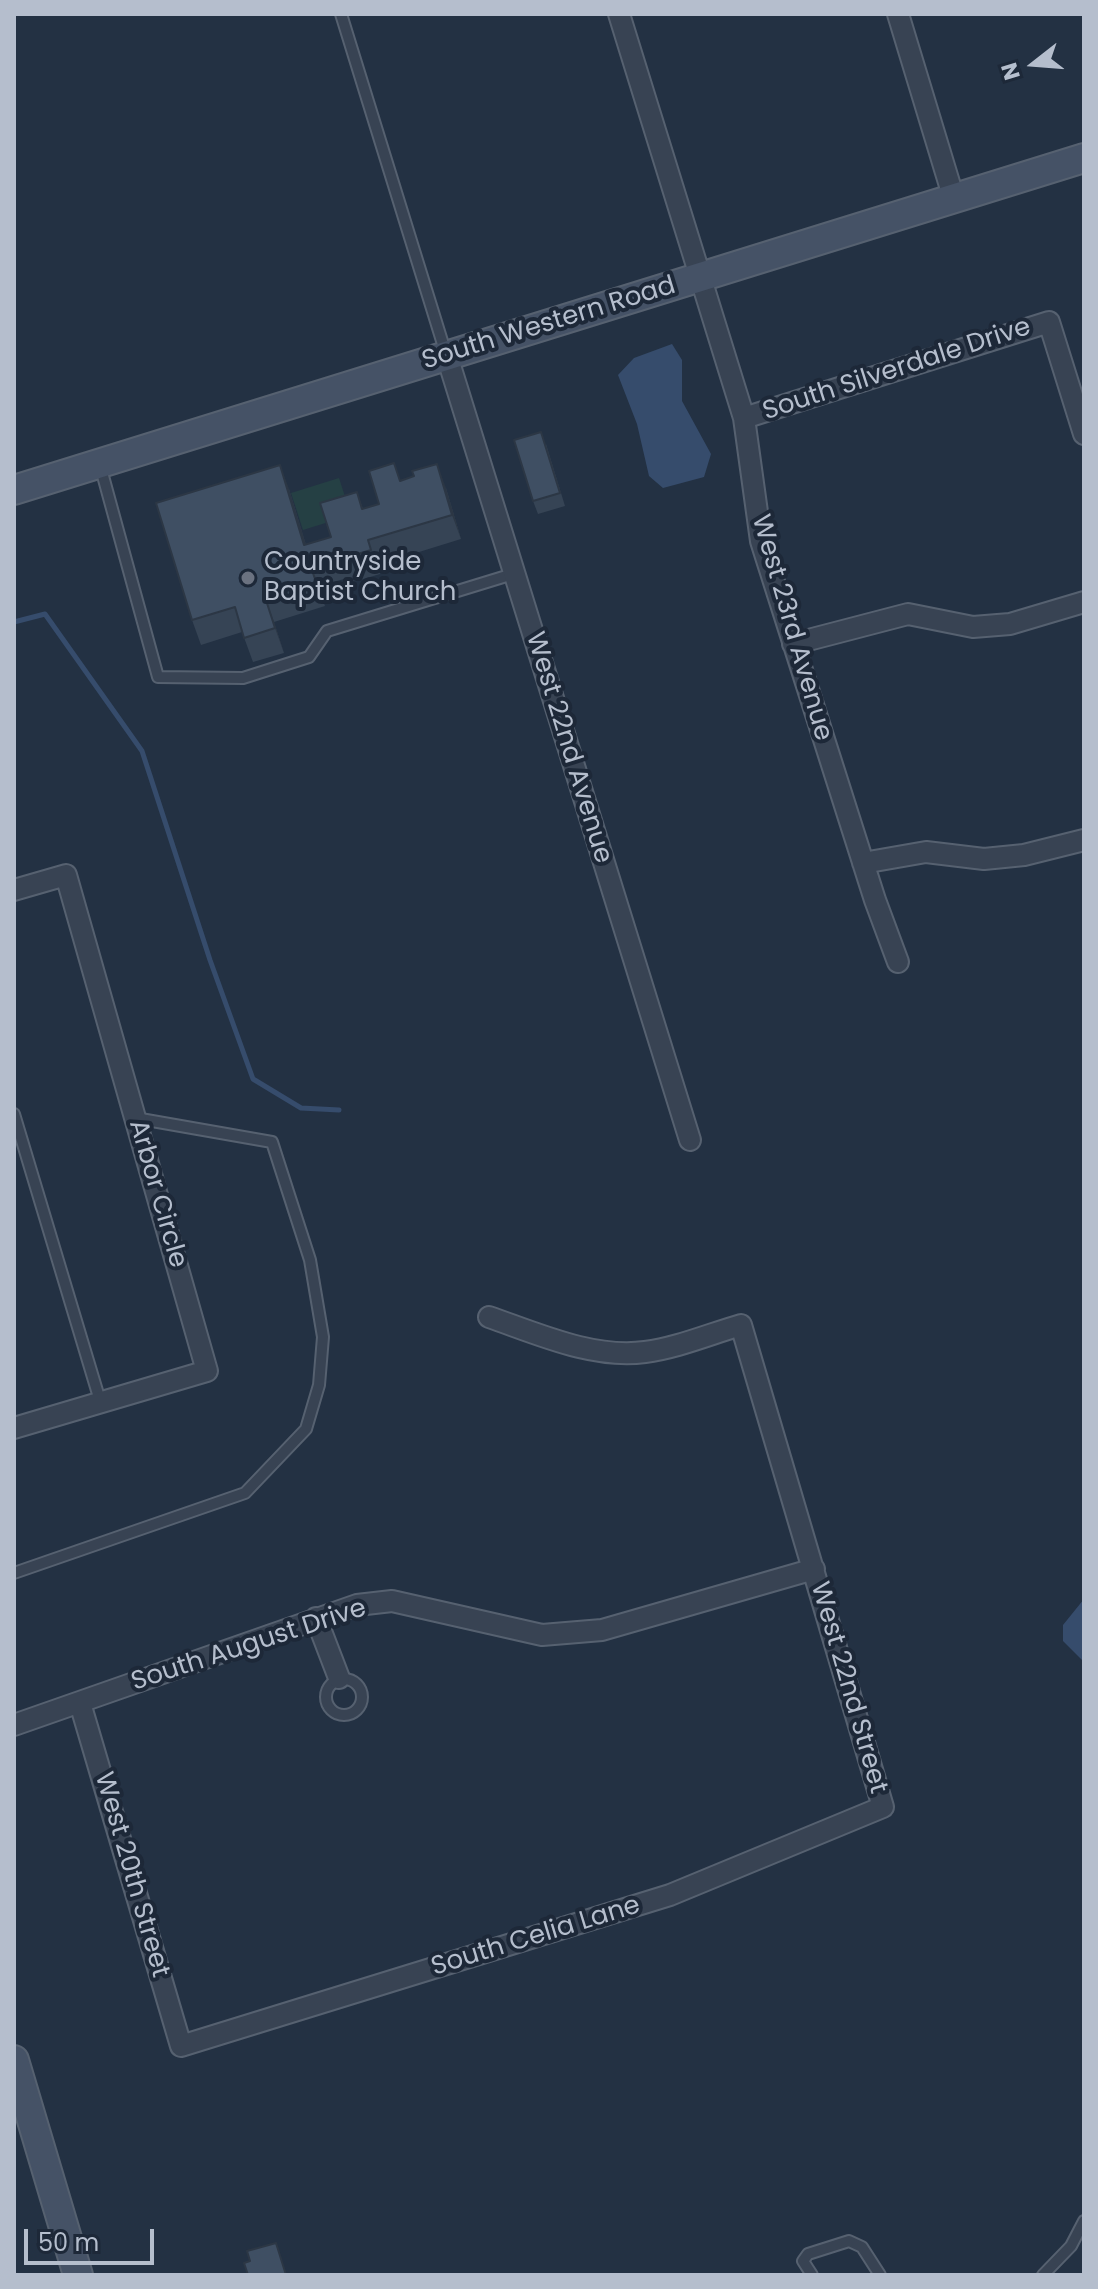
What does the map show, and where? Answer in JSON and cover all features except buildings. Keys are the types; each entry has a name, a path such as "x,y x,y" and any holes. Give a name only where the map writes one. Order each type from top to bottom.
{"street":[{"name":"West 23rd Avenue","path":"619,14 744,418 761,541 863,863 898,962"},
{"path":"898,14 954,199"},
{"name":"South Western Road","path":"14,490 1084,158"},
{"name":"South Silverdale Drive","path":"744,418 1049,322 1084,434"},
{"name":"West 22nd Avenue","path":"447,356 690,1140"},
{"path":"793,644 908,614 973,627 1010,624 1084,602"},
{"path":"863,863 926,852 984,859 1024,855 1084,840"},
{"name":"Arbor Circle","path":"14,890 66,875 207,1371 14,1428"},
{"path":"489,1317 567,1343 617,1354 648,1352 741,1325 814,1569"},
{"name":"South August Drive","path":"14,1725 357,1605 392,1601 542,1635 602,1630 814,1569"},
{"name":"West 22nd Street","path":"814,1569 883,1807"},
{"path":"316,1618 339,1678"},
{"name":"West 20th Street","path":"80,1703 181,2046"},
{"name":"South Celia Lane","path":"181,2046 670,1895 883,1807"},
{"path":"14,2060 78,2275"}],"lane":[{"path":"341,14 447,356"},
{"path":"99,463 158,677 243,678 309,657 327,631 513,574"},
{"path":"14,1114 101,1404"},
{"path":"14,1573 245,1493 306,1429 319,1385 323,1337 310,1260 272,1142 135,1118"},
{"path":"1043,2275 1071,2246 1084,2221"},
{"path":"812,2275 803,2261 808,2254 849,2241 862,2247 880,2275"}],"green space":[{"path":"339,478 351,515 303,530 291,493"}],"water":[{"path":"672,344 682,360 682,401 711,454 704,477 663,488 649,476 637,424 618,375 634,358"},
{"path":"1084,1599 1084,1662 1063,1641 1063,1625"}],"waterway":[{"path":"14,622 45,614 142,751 210,960 253,1079 301,1108 339,1110"}],"place":[{"name":"Countryside Baptist Church","path":"248,578"}]}
